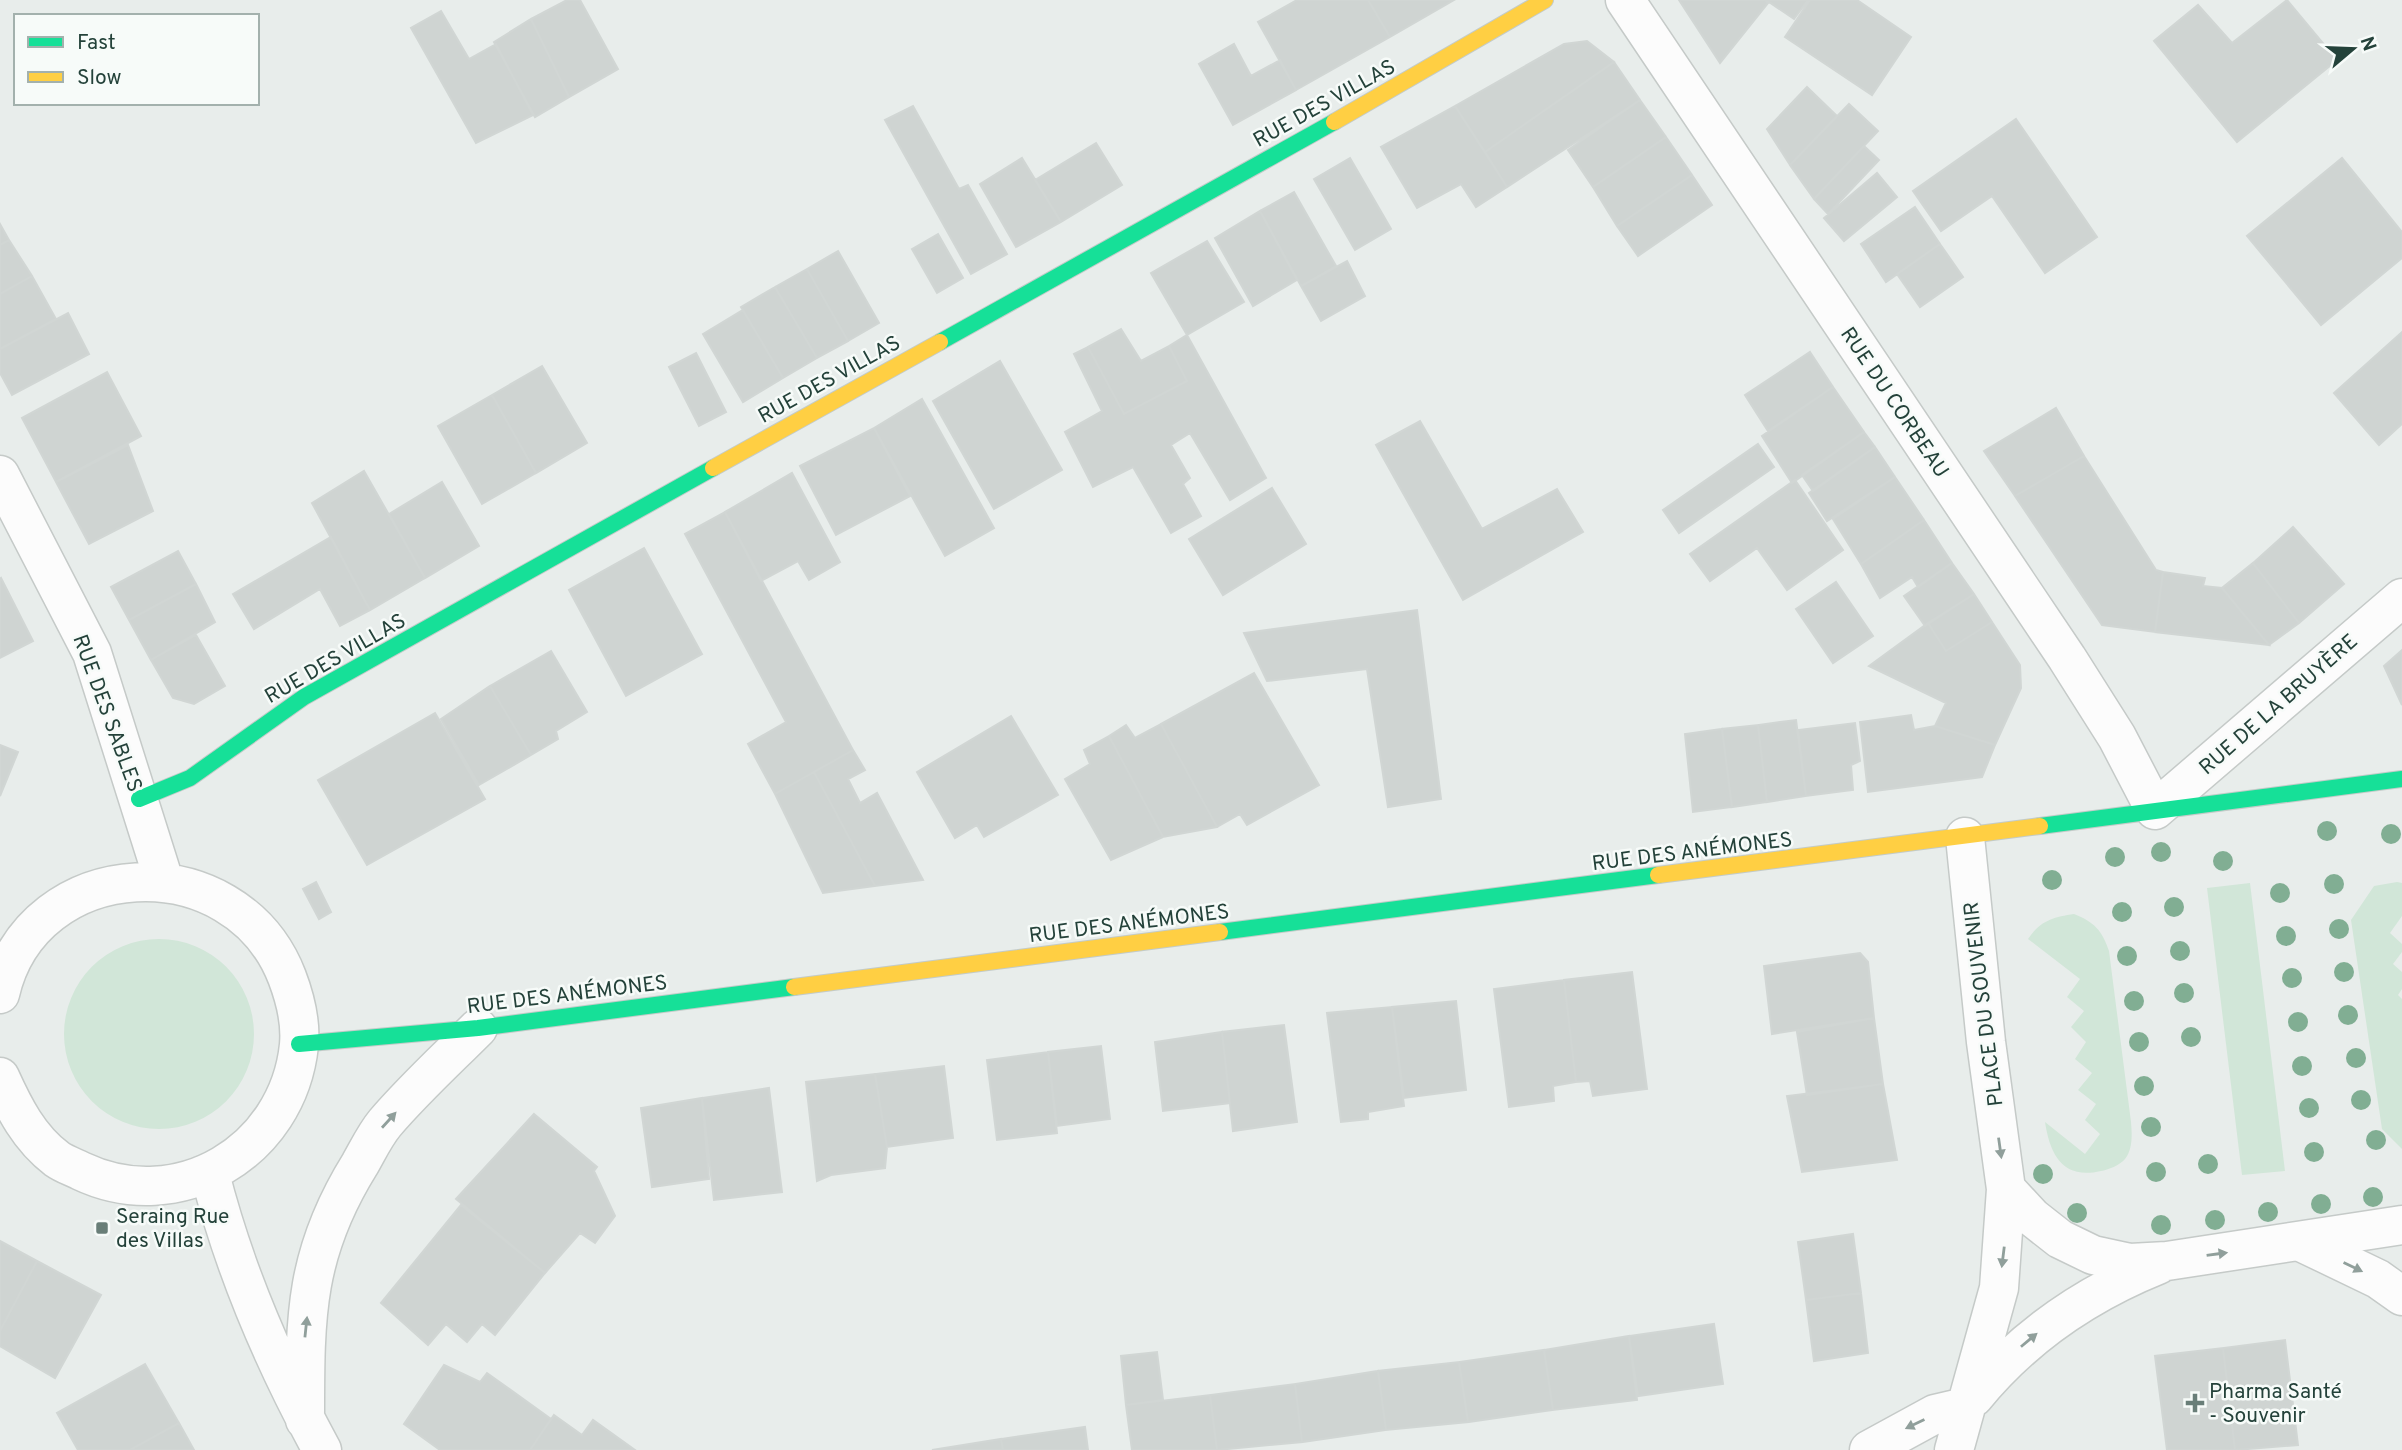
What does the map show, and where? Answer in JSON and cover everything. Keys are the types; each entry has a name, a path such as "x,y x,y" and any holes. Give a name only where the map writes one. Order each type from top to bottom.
{"street":[{"name":"RUE DES VILLAS","path":"139,799 190,778 304,697 1361,107 1545,0"},
{"name":"RUE DU CORBEAU","path":"1625,0 2067,658 2117,737 2155,810"},
{"name":"RUE DES SABLES","path":"0,475 92,653 164,881"},
{"name":"RUE DE LA BRUYÈRE","path":"2155,810 2402,598"},
{"path":"1965,837 2402,779"},
{"name":"RUE DES ANÉMONES","path":"299,1044 478,1028 1965,837"},
{"name":"PLACE DU SOUVENIR","path":"1954,1450 1999,1288 2006,1189 1988,1056 1965,837"},
{"path":"0,994 4,975 31,933 69,901 115,883 164,881 209,894 249,919 278,954 295,998 299,1044 286,1098 255,1143 210,1174 158,1187 105,1182 57,1159 21,1121 0,1077"},
{"path":"314,1435 305,1336 311,1282 321,1238 336,1202 384,1125 478,1028"},
{"path":"210,1174 222,1221 246,1285 314,1435"},
{"path":"2006,1189 2032,1217 2060,1239 2093,1255 2130,1263 2167,1261 2402,1225"},
{"path":"2301,1242 2378,1279 2402,1296"},
{"path":"1869,1450 1936,1414 1965,1407 2000,1365 2047,1325 2088,1298 2167,1261"}],"green space":[{"path":"2250,883 2285,1171 2242,1175 2207,888"},
{"path":"2402,883 2402,916 2390,933 2402,944 2402,952 2393,964 2402,972 2402,989 2398,995 2402,999 2402,1149 2382,1129 2351,920 2374,886"},
{"path":"2074,914 2096,928 2109,951 2132,1136 2125,1159 2110,1168 2088,1173 2077,1172 2061,1162 2051,1145 2045,1122 2085,1154 2100,1134 2085,1120 2096,1104 2078,1090 2092,1073 2075,1059 2086,1042 2071,1027 2084,1011 2067,997 2080,979 2028,939 2037,928 2048,921"},
{"path":"159,939 195,946 226,967 247,998 254,1034 247,1070 226,1101 195,1122 159,1129 123,1122 92,1101 71,1070 64,1034 71,998 92,967 123,946"}],"building":[{"path":"567,0 580,0 618,69 569,97 531,19"},
{"path":"1297,0 1368,0 1390,37 1296,90 1258,22"},
{"path":"1368,0 1454,0 1390,37"},
{"path":"1679,0 1765,0 1768,3 1720,63"},
{"path":"1766,0 1808,0 1794,19"},
{"path":"1810,0 1857,0 1911,37 1872,95 1785,37"},
{"path":"2287,0 2337,60 2237,142 2154,41 2198,5 2232,43"},
{"path":"441,11 469,59 496,44 533,115 476,143 411,28"},
{"path":"531,19 569,97 535,117 494,42"},
{"path":"1587,41 1614,62 1485,152 1455,106 1564,44"},
{"path":"1234,44 1251,76 1280,60 1296,90 1233,125 1199,64"},
{"path":"1614,62 1640,100 1507,187 1485,152"},
{"path":"1807,87 1837,116 1790,165 1767,129"},
{"path":"1640,100 1666,137 1593,187 1568,150"},
{"path":"1849,104 1878,131 1814,199 1790,165"},
{"path":"913,106 959,189 968,185 1007,254 971,274 885,120"},
{"path":"1455,106 1507,187 1476,207 1461,184 1417,208 1381,147"},
{"path":"2016,119 2097,237 2045,273 1992,196 1941,231 1913,191"},
{"path":"1666,137 1692,175 1617,226 1593,187"},
{"path":"1096,143 1122,185 1061,222 1035,180"},
{"path":"1864,146 1879,160 1828,214 1814,199"},
{"path":"1022,158 1061,222 1016,247 980,184"},
{"path":"1350,158 1391,229 1355,250 1314,179"},
{"path":"2342,158 2402,232 2402,258 2321,325 2247,236"},
{"path":"1877,173 1897,197 1844,241 1824,218"},
{"path":"1692,175 1712,205 1638,256 1617,226"},
{"path":"1294,192 1336,266 1301,286 1260,211"},
{"path":"1915,207 1940,244 1886,282 1861,244"},
{"path":"1260,211 1297,280 1253,306 1215,238"},
{"path":"0,224 9,240 0,245"},
{"path":"938,234 963,278 937,293 912,249"},
{"path":"9,240 32,276 0,294 0,245"},
{"path":"1207,241 1244,302 1187,335 1151,273"},
{"path":"1940,244 1963,277 1920,307 1897,274"},
{"path":"838,251 879,323 848,341 807,269"},
{"path":"1347,261 1365,296 1321,321 1301,286"},
{"path":"807,269 848,341 817,358 775,287"},
{"path":"32,276 56,319 0,349 0,294"},
{"path":"775,287 817,358 783,378 741,307"},
{"path":"743,310 783,378 743,402 703,334"},
{"path":"68,313 89,354 12,395 0,373 0,349"},
{"path":"1121,329 1141,361 1169,346 1187,381 1124,414 1088,347"},
{"path":"2402,332 2402,424 2379,445 2334,393"},
{"path":"1187,335 1266,478 1230,500 1190,433 1171,445 1190,478 1183,484 1201,516 1171,533 1133,467 1093,487 1065,432 1102,411 1074,354 1088,347 1124,414 1187,381 1169,346"},
{"path":"1810,352 1833,387 1768,431 1745,395"},
{"path":"696,353 726,412 699,426 669,367"},
{"path":"1000,361 1062,470 994,509 933,401"},
{"path":"542,366 587,443 536,473 492,395"},
{"path":"107,372 141,436 56,482 22,418"},
{"path":"1833,387 1864,432 1792,483 1762,436"},
{"path":"492,395 536,473 482,504 438,426"},
{"path":"922,399 994,528 945,556 874,428"},
{"path":"2056,408 2084,456 2015,496 1984,451"},
{"path":"1420,421 1482,529 1557,489 1583,532 1463,600 1376,445"},
{"path":"874,428 910,496 836,535 800,466"},
{"path":"1864,432 1875,447 1813,491 1802,475"},
{"path":"1758,444 1774,467 1679,533 1663,510"},
{"path":"128,445 153,511 89,544 56,482"},
{"path":"1875,447 1895,477 1827,521 1809,493"},
{"path":"2084,456 2156,570 2163,572 2155,632 2102,625 2015,496"},
{"path":"364,471 425,578 370,610 312,503"},
{"path":"792,473 840,562 809,580 798,561 761,581 725,512"},
{"path":"1895,477 1924,520 1861,564 1833,519"},
{"path":"1795,480 1843,550 1787,590 1757,548 1710,581 1690,554"},
{"path":"442,482 479,546 425,578 389,514"},
{"path":"1272,488 1306,544 1223,595 1189,539"},
{"path":"725,512 853,750 775,794 748,744 786,722 685,534"},
{"path":"1924,520 1952,563 1918,587 1912,577 1880,598 1861,564"},
{"path":"2293,527 2344,584 2299,623 2253,563"},
{"path":"331,537 370,610 340,626 320,589 254,629 233,594"},
{"path":"644,548 702,654 626,696 569,590"},
{"path":"178,551 196,584 129,620 111,587"},
{"path":"1952,563 1974,594 1925,626 1904,596"},
{"path":"2253,563 2299,623 2269,645 2222,588"},
{"path":"2163,572 2205,578 2203,586 2222,588 2269,645 2155,632"},
{"path":"0,579 33,641 0,658"},
{"path":"1836,582 1873,636 1833,663 1796,609"},
{"path":"196,584 215,622 151,660 129,620"},
{"path":"1974,594 1992,622 1946,651 1928,623"},
{"path":"1417,610 1441,799 1388,807 1367,669 1267,681 1244,633"},
{"path":"1992,622 2020,665 2021,688 1995,745 1935,726 1946,703 1869,666 1928,623 1946,651"},
{"path":"196,635 225,686 194,704 173,698 151,660"},
{"path":"2402,650 2402,705 2384,666"},
{"path":"551,651 587,712 556,731 558,739 531,755 490,686"},
{"path":"1254,673 1319,785 1247,825 1240,814 1217,827 1161,724"},
{"path":"490,686 531,755 479,785 441,719"},
{"path":"435,713 485,799 367,865 318,780"},
{"path":"1911,715 1914,730 1935,726 1995,745 1982,777 1868,792 1860,722"},
{"path":"1011,716 1058,795 984,837 977,825 955,838 917,772"},
{"path":"1796,720 1806,796 1767,802 1758,725"},
{"path":"1855,723 1860,761 1851,765 1853,790 1806,796 1798,730"},
{"path":"1161,724 1217,827 1163,837 1109,736 1126,725 1135,738"},
{"path":"1758,725 1767,802 1732,807 1722,729"},
{"path":"1722,729 1732,807 1693,812 1685,734"},
{"path":"1109,736 1163,837 1111,860 1065,779 1090,764 1084,750"},
{"path":"0,745 18,752 0,796"},
{"path":"853,750 865,770 848,779 860,803 877,793 923,880 875,886 814,772"},
{"path":"814,772 875,886 823,893 775,794"},
{"path":"316,882 331,912 319,919 303,889"},
{"path":"1860,953 1868,962 1874,1018 1772,1034 1764,966"},
{"path":"1632,972 1647,1089 1593,1096 1590,1081 1576,1082 1564,980"},
{"path":"1564,980 1576,1082 1553,1086 1554,1101 1509,1107 1494,989"},
{"path":"1456,1001 1466,1090 1404,1098 1392,1007"},
{"path":"1392,1007 1404,1106 1368,1112 1368,1119 1341,1122 1327,1013"},
{"path":"1874,1018 1883,1084 1807,1095 1797,1032"},
{"path":"1284,1025 1297,1122 1233,1131 1222,1032"},
{"path":"1222,1032 1230,1103 1163,1111 1155,1042"},
{"path":"1101,1046 1110,1119 1057,1126 1048,1052"},
{"path":"1048,1052 1057,1133 997,1140 987,1060"},
{"path":"944,1066 953,1138 887,1147 875,1074"},
{"path":"875,1074 887,1147 885,1168 831,1175 817,1181 806,1082"},
{"path":"1883,1084 1897,1160 1802,1172 1787,1096"},
{"path":"769,1088 782,1192 714,1200 702,1098"},
{"path":"702,1098 709,1179 652,1187 641,1108"},
{"path":"534,1114 597,1167 594,1171 615,1216 595,1243 580,1233 545,1273 456,1199"},
{"path":"461,1205 545,1273 495,1335 482,1324 467,1342 446,1324 428,1345 381,1303"},
{"path":"1853,1234 1861,1293 1806,1300 1798,1242"},
{"path":"0,1241 37,1261 0,1331"},
{"path":"37,1261 101,1295 55,1378 0,1346 0,1331"},
{"path":"1861,1293 1868,1353 1814,1361 1806,1300"},
{"path":"1714,1324 1723,1384 1638,1396 1629,1336"},
{"path":"1629,1336 1637,1400 1553,1410 1544,1350"},
{"path":"2285,1340 2298,1445 2235,1450 2223,1348"},
{"name":"Pharma Santé - Souvenir","path":"2223,1348 2235,1450 2167,1450 2155,1356"},
{"path":"1544,1350 1553,1410 1468,1422 1459,1362"},
{"path":"1157,1352 1163,1400 1126,1405 1121,1356"},
{"path":"1459,1362 1468,1422 1386,1430 1378,1371"},
{"path":"145,1364 179,1423 130,1450 78,1450 57,1413"},
{"path":"444,1365 480,1382 487,1373 551,1419 530,1450 440,1450 404,1424"},
{"path":"1378,1371 1386,1430 1302,1442 1295,1384"},
{"path":"1295,1384 1302,1442 1217,1450 1210,1395"},
{"path":"1210,1395 1217,1450 1132,1450 1126,1405"},
{"path":"554,1415 582,1435 593,1420 635,1450 530,1450"},
{"path":"179,1423 194,1450 130,1450"},
{"path":"1085,1427 1088,1450 1003,1450 1001,1439"},
{"path":"1001,1439 1003,1450 932,1450"}],"traffic: fast":[{"path":"940,342 1334,122"},
{"path":"139,799 190,778 304,697 713,468"},
{"path":"2040,826 2402,779"},
{"path":"1220,932 1658,875"},
{"path":"299,1044 478,1028 794,987"}],"traffic: slow":[{"path":"1334,122 1545,0"},
{"path":"713,468 940,342"},
{"path":"1658,875 2040,826"},
{"path":"794,987 1220,932"}],"place":[{"name":"Seraing Rue des Villas","path":"102,1228"},
{"name":"Pharma Santé - Souvenir","path":"2195,1403"}]}
